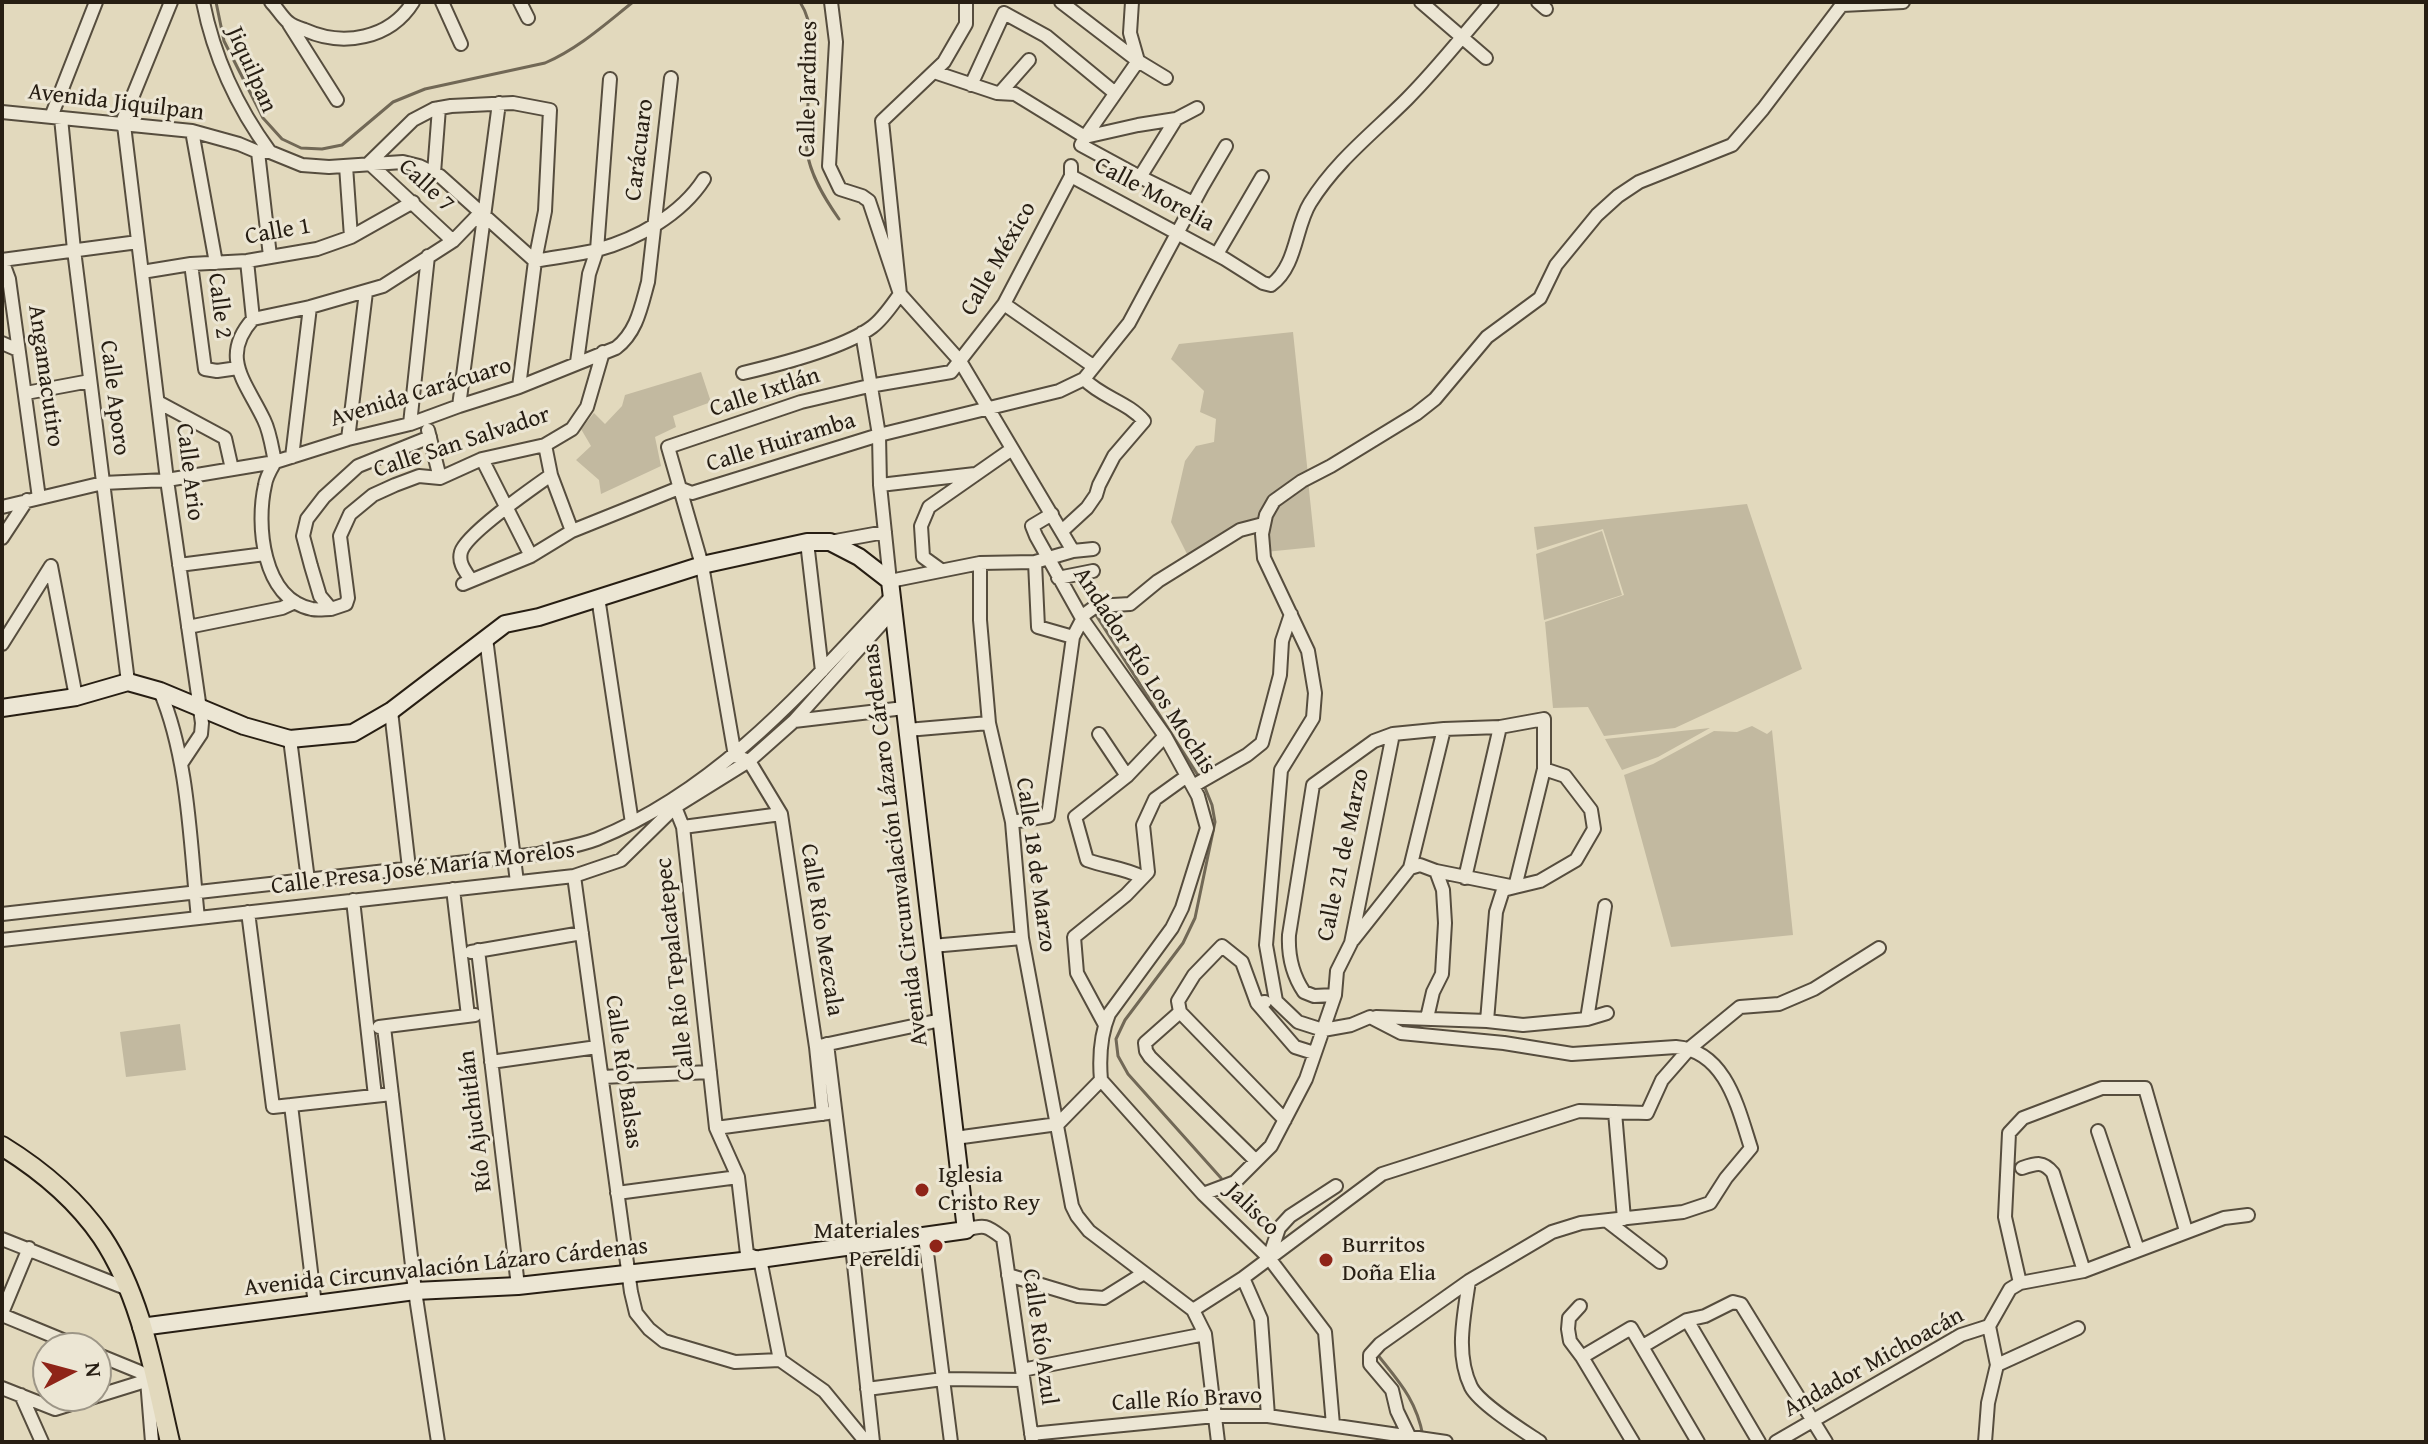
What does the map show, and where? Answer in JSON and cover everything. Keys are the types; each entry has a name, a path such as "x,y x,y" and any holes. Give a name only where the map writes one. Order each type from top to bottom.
{"main road":[{"path":"2,1146 45,1175 85,1214 109,1249 141,1327 151,1379 170,1442"}],"street":[{"path":"56,117 96,2"},
{"path":"122,125 171,2"},
{"name":"Jiquilpan","path":"203,2 220,65 264,152"},
{"path":"271,2 289,24 337,100"},
{"path":"289,24 333,39 353,40 394,24 412,2"},
{"path":"442,2 461,44"},
{"path":"520,2 528,18"},
{"name":"Calle Jardines","path":"831,2 836,42 829,166 840,189 869,201 900,294"},
{"path":"966,2 966,24 944,62 882,121 900,294 960,361 1073,551"},
{"path":"1061,2 1138,61 1166,78"},
{"path":"1132,2 1130,33 1138,61"},
{"path":"1421,2 1486,58"},
{"path":"1461,37 1492,2"},
{"path":"1607,1013 1587,1019 1523,1025 1370,1017 1351,1025 1323,1030 1298,1022 1276,1001 1266,945 1281,770 1313,718 1315,693 1308,651 1264,558 1263,524 1274,501 1283,494 1416,414 1435,399 1487,337 1540,298 1556,265 1597,215 1618,196 1653,176 1732,145 1843,3 1903,2"},
{"path":"971,85 1002,8 1046,36 1115,93"},
{"name":"Calle Morelia","path":"1071,171 1271,285 1278,280 1297,244 1308,205 1342,160 1408,98 1461,37"},
{"path":"1000,93 1029,60"},
{"path":"1083,141 1138,61"},
{"path":"934,72 1000,93 1015,94 1140,177 1193,203"},
{"name":"Carácuaro","path":"652,228 671,78"},
{"path":"577,362 589,274 597,250 610,79"},
{"path":"459,406 499,103"},
{"path":"369,163 413,120 439,108 499,103 526,104 550,110 545,211 535,261 519,387"},
{"path":"439,108 434,173 535,261"},
{"path":"1083,141 1138,125 1176,119 1197,108"},
{"name":"Avenida Jiquilpan","path":"2,112 192,131 302,165 329,167 403,162 434,173"},
{"name":"Calle Aporo","path":"56,117 128,682"},
{"path":"1140,177 1176,119"},
{"name":"Calle Ario","path":"122,125 167,480 200,708 201,734 181,764"},
{"path":"192,131 216,263"},
{"path":"1062,531 1087,508 1114,456 1144,421 1136,411 1095,390 1084,379 1129,323 1226,146"},
{"path":"264,152 270,256"},
{"name":"Calle 7","path":"369,163 453,241"},
{"path":"346,166 351,237"},
{"name":"Calle México","path":"869,386 951,372 1004,304 1071,171"},
{"path":"1221,256 1262,177"},
{"path":"535,261 597,250 652,228 694,195 704,179"},
{"name":"Calle 1","path":"142,272 191,264 247,261 317,249 351,237 413,202"},
{"path":"331,609 311,609 295,602 276,582 265,554 262,509 265,482 275,462 266,423 238,368 236,342 253,319 366,292 391,282 453,241 483,214"},
{"name":"Avenida Carácuaro","path":"2,507 103,483 167,480 275,462 425,419 519,387 616,348 629,338 640,312 652,251 652,228"},
{"path":"2,260 138,242"},
{"path":"410,424 428,256"},
{"name":"Angamacutiro","path":"2,260 9,279 26,393 33,499"},
{"path":"247,261 253,319"},
{"name":"Calle 2","path":"191,264 205,369 238,368"},
{"path":"348,439 366,292"},
{"path":"743,373 851,339 874,326 900,294"},
{"path":"1004,304 1093,366"},
{"path":"292,457 310,307"},
{"path":"862,333 879,435 880,485 892,597"},
{"path":"2,343 18,350"},
{"name":"Calle San Salvador","path":"331,609 346,604 348,598 340,536 350,514 373,495 395,485 419,476 440,478 482,459 545,445 572,429 587,407 603,352"},
{"name":"Calle Huiramba","path":"506,507 464,545 460,555 467,582 531,556 572,531 679,488 692,493 879,435 1059,391 1084,379"},
{"path":"26,393 90,381"},
{"name":"Calle Ixtlán","path":"679,488 668,447 801,402 869,386"},
{"path":"158,402 225,438 232,469"},
{"path":"425,419 440,478"},
{"path":"331,609 320,596 303,536 307,519 324,497 358,466 430,437"},
{"path":"545,445 551,475 572,531"},
{"path":"941,570 923,557 921,526 929,507 1012,449"},
{"path":"482,459 531,556"},
{"path":"880,485 978,474"},
{"path":"506,507 551,475"},
{"path":"679,488 702,565 735,756 749,761"},
{"path":"2,538 33,499"},
{"name":"Andador Río Los Mochis","path":"1052,514 1032,526 1041,560 1058,578 1083,620 1165,736 1192,782 1207,828 1182,908 1172,928 1109,1014 1099,1062 1101,1080"},
{"path":"1048,816 1073,637 1085,614 1096,606 1130,604 1158,581 1240,530 1263,524"},
{"path":"2,708 76,697 128,682 160,691 244,726 290,739 353,733 391,711 505,624 539,617 702,565 807,542 830,542 885,532"},
{"path":"807,542 822,671"},
{"path":"830,542 859,557 892,597"},
{"path":"892,597 941,570 980,563 1041,560 1093,549"},
{"path":"179,565 265,554"},
{"path":"1041,560 1038,627 1073,637"},
{"name":"Calle 18 de Marzo","path":"980,563 980,620 989,723 1012,822 1022,938 1072,1206 1089,1231 1193,1310"},
{"path":"2,644 51,566 76,697"},
{"path":"1058,578 1093,571"},
{"path":"598,597 632,823"},
{"name":"Calle Presa José María Morelos","path":"2,914 538,854 594,840 632,823 735,756 784,711 892,597"},
{"name":"Calle Presa José María Morelos","path":"2,940 574,876 621,860 675,807 749,761 794,721 892,597"},
{"name":"Avenida Circunvalación Lázaro Cárdenas","path":"141,1327 415,1291 518,1286 760,1259 966,1230 892,597"},
{"path":"188,627 282,608 295,602"},
{"path":"1105,1025 1077,973 1074,937 1126,895 1148,872 1143,825 1155,799 1213,775 1262,743 1280,675 1282,641 1291,614"},
{"path":"486,638 517,882"},
{"path":"160,691 169,711 181,764 198,918"},
{"path":"794,721 904,708"},
{"path":"391,711 409,868"},
{"path":"1335,995 1314,996 1304,992 1299,985 1288,954 1291,919 1313,785 1374,741 1393,734 1500,727 1544,719 1544,769 1515,887"},
{"path":"907,730 989,723"},
{"path":"1465,878 1500,727"},
{"path":"1351,943 1410,868 1444,729"},
{"path":"1099,734 1127,776"},
{"name":"Calle 21 de Marzo","path":"1205,1194 1235,1182 1271,1146 1306,1079 1335,995 1337,971 1351,943 1393,734"},
{"path":"1012,822 1048,816 1075,817 1127,776 1165,736"},
{"path":"290,739 308,880"},
{"name":"Calle Río Mezcala","path":"749,761 781,814 822,1045 829,1113 852,1246 873,1442"},
{"path":"1487,1021 1496,912 1503,890 1540,881 1576,860 1594,829 1591,810 1565,776 1544,769"},
{"name":"Calle Río Tepalcatepec","path":"675,807 683,827 716,1128 738,1177 747,1254 760,1259"},
{"path":"683,827 781,814"},
{"path":"1075,817 1087,860 1110,869 1128,869 1142,877"},
{"path":"1410,868 1420,865 1465,878 1515,887"},
{"path":"1427,1018 1433,992 1442,974 1443,961 1443,890 1436,871"},
{"name":"Calle Río Balsas","path":"574,876 628,1274 636,1313 664,1341 735,1362 780,1360"},
{"name":"Río Ajuchitlán","path":"453,889 468,1016"},
{"path":"353,900 375,1096"},
{"path":"1587,1019 1605,906"},
{"path":"248,912 273,1107 392,1094"},
{"path":"1266,945 1291,919"},
{"path":"460,953 582,933"},
{"path":"932,946 1022,938"},
{"path":"1285,1120 1180,1012 1178,1001 1185,987 1222,946 1242,962 1257,1003 1295,1047 1314,1053"},
{"path":"1218,1442 1205,1334 1193,1310 1243,1278 1382,1174 1579,1111 1647,1113 1662,1080 1690,1048 1740,1007 1779,1004 1814,989 1879,948"},
{"name":"Río Ajuchitlán","path":"478,950 518,1286"},
{"path":"1257,1003 1276,1001"},
{"path":"1180,1012 1145,1043 1146,1051 1255,1160"},
{"path":"367,1029 485,1014"},
{"path":"1370,1017 1401,1033 1504,1043 1572,1054 1690,1048 1701,1053 1721,1072 1739,1111 1751,1148 1710,1203 1683,1212 1581,1223 1552,1232 1469,1281 1380,1344 1370,1355 1370,1364 1392,1390 1397,1411 1413,1439"},
{"path":"822,1045 941,1020"},
{"path":"384,1027 415,1291 438,1442"},
{"path":"491,1062 597,1047"},
{"path":"602,1077 710,1072"},
{"path":"955,1138 1058,1124 1101,1080"},
{"name":"Jalisco","path":"1101,1080 1205,1194 1269,1258 1325,1332 1333,1425"},
{"path":"2186,1231 2145,1088 2102,1088 2023,1118 2009,1133 2005,1217 2020,1283 2084,1271 2224,1218 2248,1215"},
{"path":"291,1105 315,1305"},
{"path":"1615,1112 1624,1219"},
{"path":"716,1128 829,1113"},
{"path":"2098,1131 2138,1250"},
{"path":"2022,1168 2037,1162 2046,1165 2053,1173 2084,1271"},
{"path":"617,1193 738,1177"},
{"path":"1269,1258 1279,1228 1290,1216 1336,1186"},
{"path":"1607,1221 1660,1262"},
{"name":"Calle Río Azul","path":"966,1230 988,1227 1003,1238 1032,1438"},
{"path":"925,1237 951,1442"},
{"path":"2,1239 128,1289"},
{"path":"29,1248 2,1314 44,1332"},
{"path":"760,1259 780,1360 824,1391 866,1442"},
{"path":"1008,1275 1078,1296 1104,1298 1144,1273"},
{"path":"1243,1278 1261,1319 1268,1416"},
{"path":"1469,1281 1461,1349 1472,1389 1491,1407 1540,1442"},
{"name":"Andador Michoacán","path":"1776,1442 1961,1335 1989,1326 2010,1289 2020,1283"},
{"path":"1643,1346 1687,1320 1705,1316 1733,1302 1741,1304 1826,1442"},
{"path":"1580,1306 1569,1318 1570,1341 1633,1442"},
{"path":"1687,1320 1759,1442"},
{"path":"1985,1442 1988,1403 1997,1365 1989,1326"},
{"path":"1582,1357 1631,1328 1698,1442"},
{"path":"1997,1365 2078,1328"},
{"path":"867,1389 943,1379 1022,1375 1205,1334"},
{"path":"112,1361 151,1379"},
{"path":"2,1388 55,1409 151,1379"},
{"path":"151,1379 152,1442"},
{"path":"21,1395 42,1442"},
{"name":"Calle Río Bravo","path":"1032,1438 1215,1416 1268,1416 1440,1441"},
{"path":"1440,1441 1446,1442"}],"shaded area":[{"path":"1293,332 1308,475 1279,494 1262,523 1190,560 1171,522 1185,461 1196,446 1214,442 1216,419 1200,412 1204,391 1171,359 1179,344"},
{"path":"701,372 711,402 673,416 676,427 655,437 661,466 601,494 599,480 576,460 591,446 581,429 594,413 605,424 622,406 625,395"},
{"path":"1308,480 1315,547 1265,552 1268,514"},
{"path":"1747,504 1802,669 1675,728 1604,736 1588,707 1553,708 1545,622 1624,595 1603,529 1537,550 1534,527"},
{"path":"1602,531 1622,595 1544,620 1536,554"},
{"path":"1752,726 1767,734 1772,730 1793,935 1671,947 1624,775 1653,764 1714,731 1737,732"},
{"path":"1710,728 1658,757 1622,770 1605,739"},
{"path":"180,1024 186,1070 126,1077 120,1032"}],"waterway":[{"path":"216,2 224,41 263,118 282,139 301,148 322,149 342,145 393,102 425,89 545,63 580,43 633,2"},
{"path":"800,2 808,18 812,55 807,151 815,178 839,219"},
{"path":"1096,615 1199,777"},
{"path":"1203,783 1215,822 1195,918 1183,943 1125,1020 1116,1039 1118,1056 1128,1074 1221,1178"},
{"path":"1377,1354 1411,1401 1423,1436"}],"place":[{"name":"Iglesia Cristo Rey","path":"922,1190"},
{"name":"Materiales Pereldi","path":"936,1246"},
{"name":"Burritos Doña Elia","path":"1326,1260"}]}
